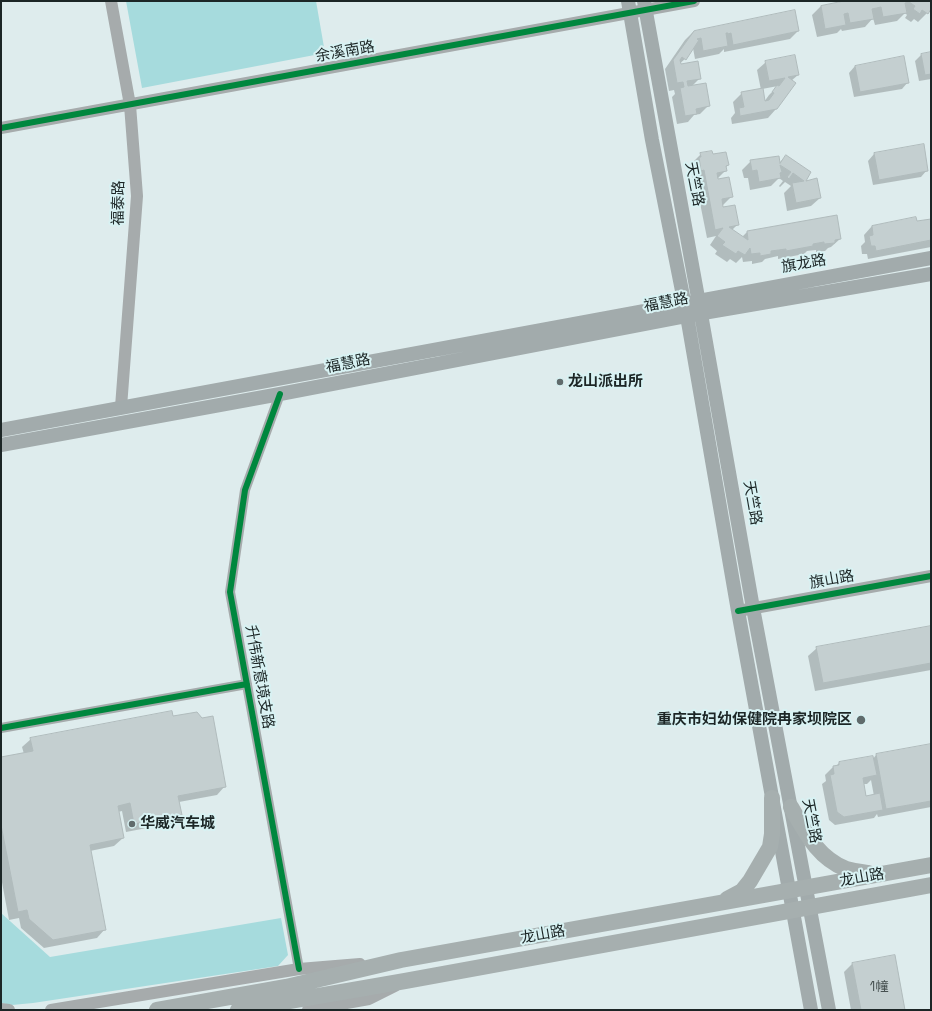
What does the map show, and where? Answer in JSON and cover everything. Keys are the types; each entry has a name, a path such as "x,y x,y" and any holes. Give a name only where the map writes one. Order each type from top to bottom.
{"main road":[{"name":"天竺路","path":"645,5 753,608 829,1010"},
{"path":"629,7 811,1010"},
{"name":"旗龙路","path":"700,307 931,258"},
{"path":"700,307 931,274"},
{"name":"福慧路","path":"1,445 280,394 700,307"},
{"name":"福慧路","path":"1,430 685,310"},
{"path":"718,904 742,891 750,881 770,847 772,834 772,798"},
{"path":"791,807 811,842 821,854 832,862 848,869 878,875"},
{"name":"龙山路","path":"157,1010 286,987 401,960 931,865"},
{"name":"龙山路","path":"238,1010 931,885"}],"street":[{"name":"福泰路","path":"111,1 130,105 137,196 121,408"},
{"name":"余溪南路","path":"1,128 130,105 629,7 694,1"},
{"name":"升伟新意境支路","path":"280,394 245,490 230,592 299,969"},
{"name":"旗山路","path":"738,611 931,576"},
{"path":"1,728 247,684"},
{"path":"51,1010 299,969 401,960"},
{"path":"308,1010 369,999 405,981"},
{"path":"1,1009 9,1010"}],"shaded area":[{"path":"126,1 316,1 325,53 142,88"},
{"path":"1,913 50,957 281,918 288,955 278,966 12,1005 1,1003"}],"building":[{"path":"844,1 930,1 931,9 928,14 922,10 920,14 913,9 915,6 909,2 905,3 907,13 883,17 881,7 872,9 874,19 850,23 848,13 844,14 846,25 825,29 821,6"},
{"path":"795,10 799,31 733,45 731,33 726,33 728,46 703,51 701,38 697,39 699,40 686,60 682,57 680,60 681,64 698,61 701,79 687,81 688,86 706,83 710,106 696,109 697,114 685,116 680,88 684,87 683,82 677,83 673,60 694,31"},
{"path":"931,52 931,74 925,75 921,54"},
{"path":"795,55 799,75 788,77 796,83 777,109 740,116 739,108 744,107 741,92 763,88 765,101 769,100 777,85 779,86 785,78 769,81 765,61"},
{"path":"904,56 909,83 860,92 855,66"},
{"path":"924,144 928,171 879,180 874,153"},
{"path":"712,151 713,154 726,152 729,165 726,166 727,171 717,173 718,179 729,177 733,197 722,199 723,207 735,205 739,225 729,227 748,240 747,231 837,215 841,239 835,240 835,243 824,244 824,242 813,244 813,246 786,251 786,249 771,251 771,254 760,256 760,253 751,254 750,248 745,255 738,251 736,254 722,245 725,242 717,236 723,228 715,230 704,170 701,171 699,157 701,157 700,153"},
{"path":"786,155 811,172 806,181 817,178 821,198 796,203 792,183 804,181 793,173 789,179 787,177 791,172 780,165 782,172 780,173 781,178 759,182 757,170 752,171 750,160 779,156 780,163"},
{"path":"916,217 917,221 931,219 931,240 876,251 875,246 871,246 869,236 873,235 872,226"},
{"path":"931,626 931,663 823,683 816,647"},
{"path":"172,711 173,716 197,712 202,718 213,716 226,787 178,796 182,815 134,824 130,803 118,806 124,838 90,845 106,930 53,940 29,919 27,910 18,912 1,825 1,757 33,751 30,738"},
{"path":"931,744 931,801 886,809 876,754"},
{"path":"873,756 877,775 863,778 866,796 880,793 883,810 844,817 837,812 830,775 834,774 833,766 839,765 839,762"},
{"path":"895,955 905,1010 861,1010 852,963"}],"cycle path":[{"path":"1,128 694,1"},
{"path":"280,394 245,490 230,592 299,969"},
{"path":"738,611 931,576"},
{"path":"1,728 247,684"}],"place":[{"name":"龙山派出所","path":"560,382"},
{"name":"重庆市妇幼保健院冉家坝院区","path":"861,720"},
{"name":"华威汽车城","path":"132,824"}]}
